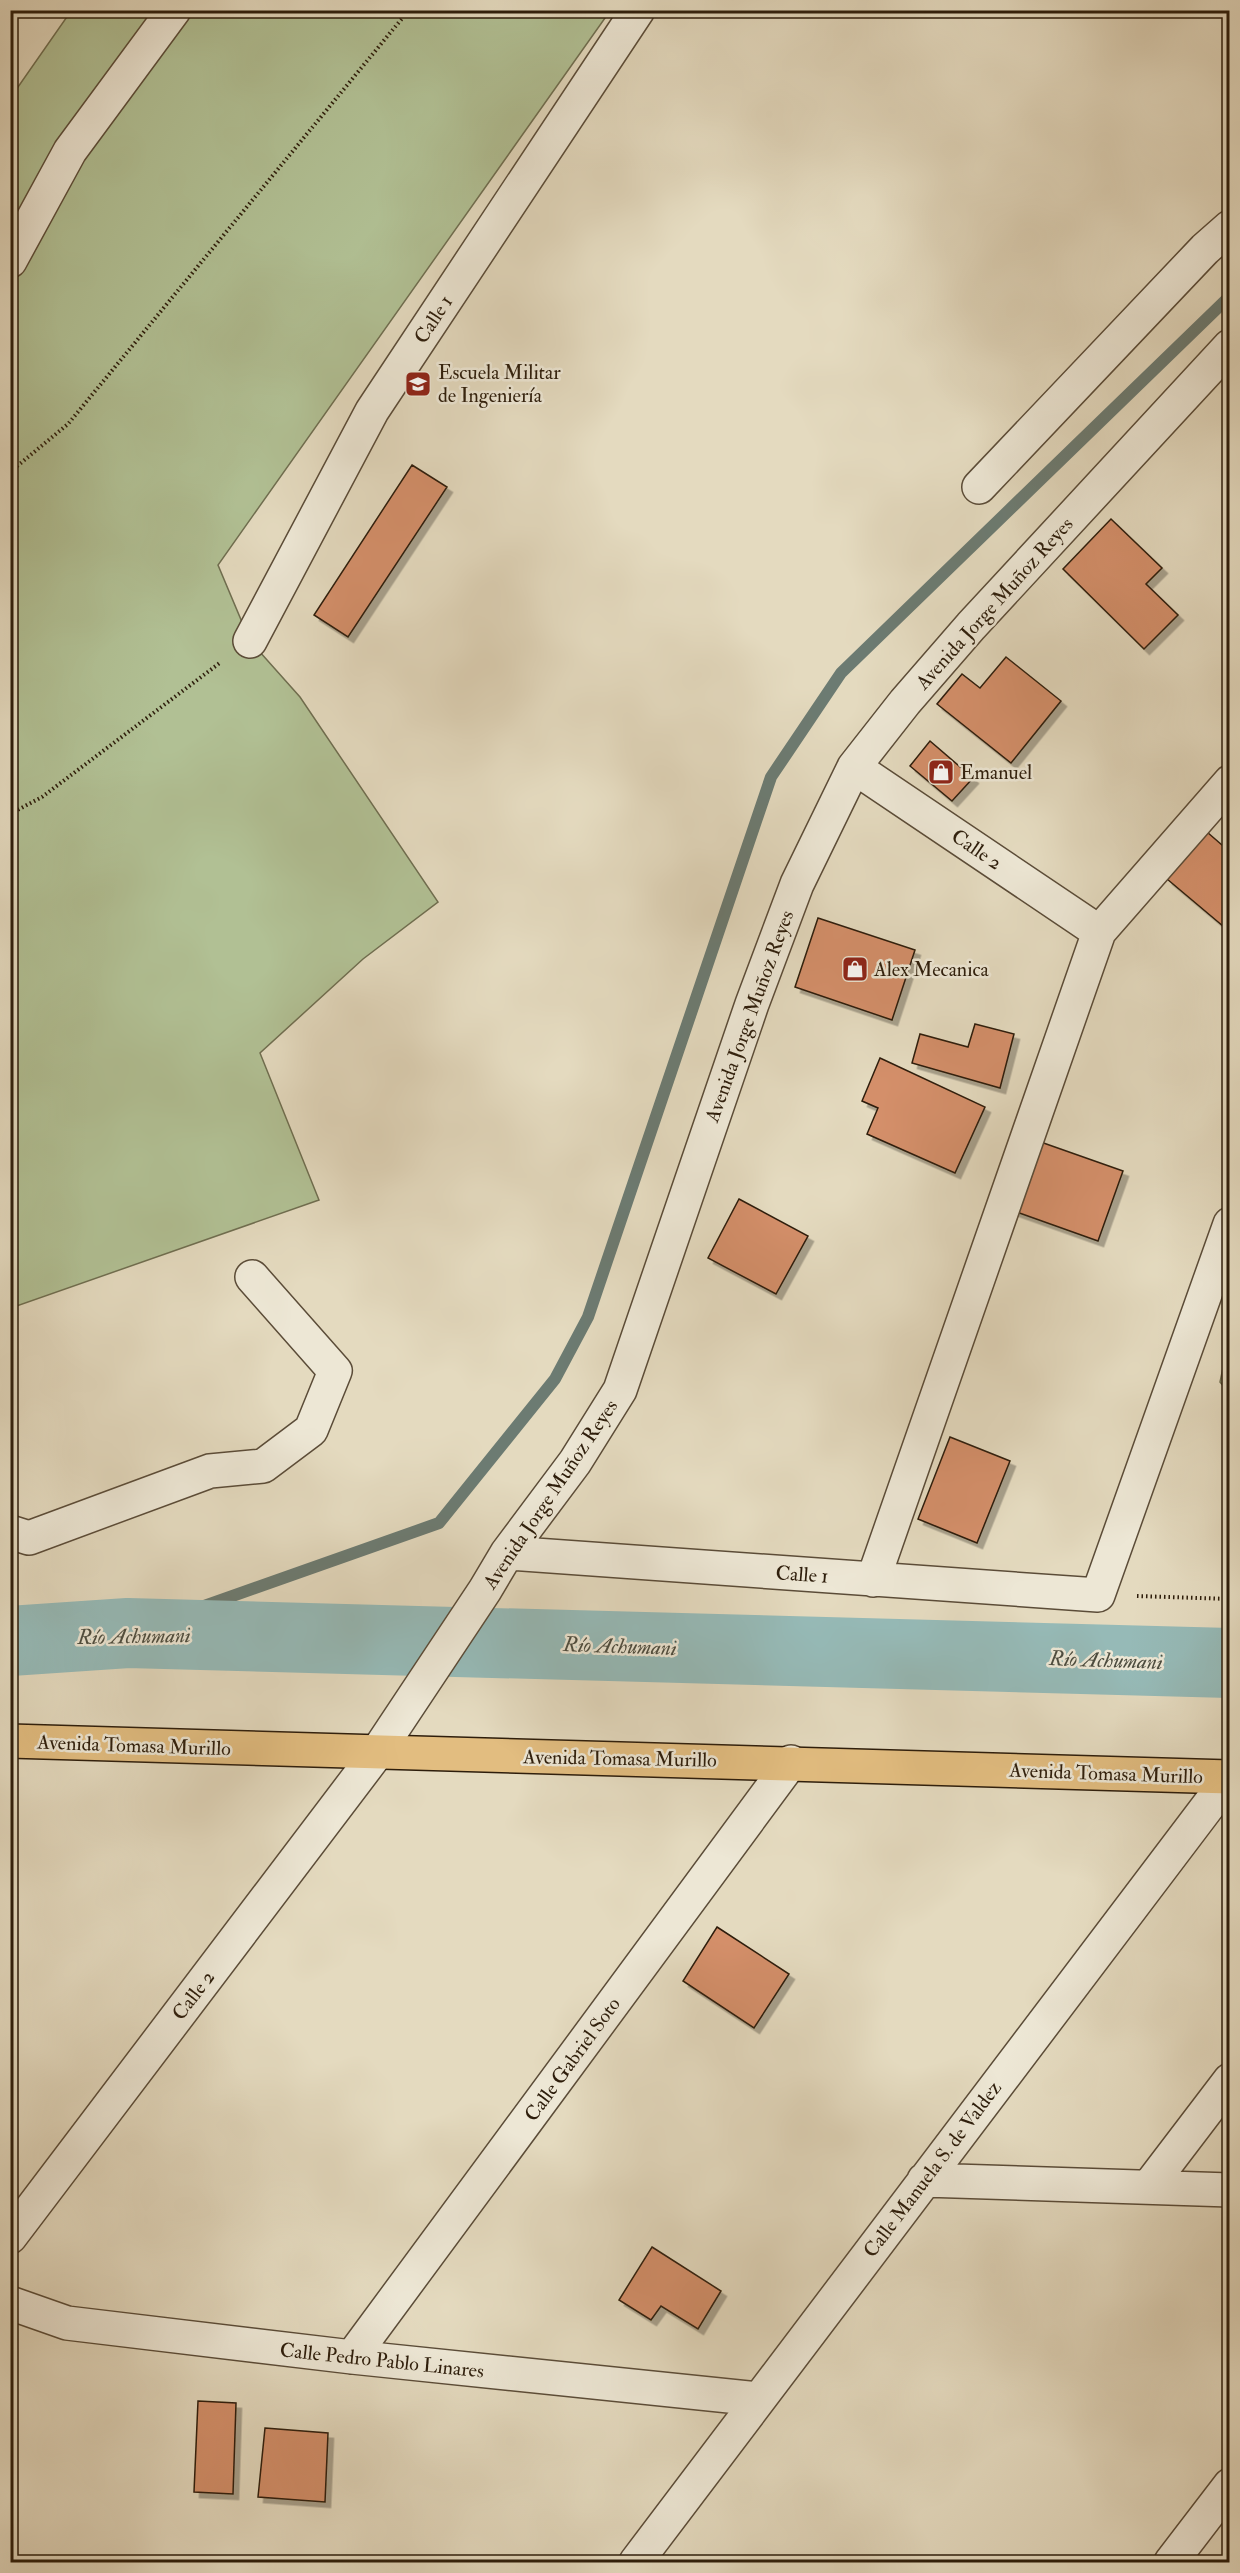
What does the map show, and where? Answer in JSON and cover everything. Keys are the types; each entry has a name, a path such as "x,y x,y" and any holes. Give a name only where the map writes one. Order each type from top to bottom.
{"main road":[{"name":"Avenida Tomasa Murillo","path":"10,1741 376,1754 791,1762 1230,1777"}],"street":[{"path":"10,261 70,151 174,10"},
{"name":"Calle 1","path":"250,641 372,411 638,10"},
{"path":"979,487 1197,257 1230,227"},
{"name":"Avenida Jorge Muñoz Reyes","path":"376,1754 507,1553 575,1462 620,1390 752,1004 796,884 854,767 905,702 971,626 1230,346"},
{"name":"Calle 2","path":"854,767 1100,932"},
{"path":"873,1580 1100,932 1230,782"},
{"path":"1098,1594 1230,1224"},
{"path":"10,1532 29,1538 210,1471 263,1466 311,1430 335,1371 252,1278"},
{"name":"Calle 1","path":"507,1553 1098,1594"},
{"name":"Calle 2","path":"10,2236 376,1754"},
{"name":"Calle Gabriel Soto","path":"352,2357 791,1762"},
{"name":"Calle Manuela S. de Valdez","path":"636,2562 1230,1777"},
{"path":"1150,2185 1230,2080"},
{"path":"924,2180 1150,2185 1230,2190"},
{"name":"Calle Pedro Pablo Linares","path":"10,2302 67,2323 352,2357 758,2399"},
{"path":"1171,2562 1230,2485"}],"path":[{"path":"10,472 68,424 409,10"},
{"path":"10,814 42,796 131,727 250,641"},
{"path":"1098,1594 1230,1599"}],"green space":[{"path":"71,11 610,11 218,565 250,641 300,697 438,902 363,959 260,1053 319,1200 11,1308 11,97"},
{"path":"1229,1340 1230,1393 1220,1382"}],"building":[{"path":"412,465 447,487 348,637 314,615"},
{"path":"1111,519 1162,568 1146,584 1178,615 1144,649 1063,569"},
{"path":"1006,657 1061,701 1011,763 937,704 962,674 980,688"},
{"name":"Emanuel","path":"930,741 973,778 952,801 910,766"},
{"path":"1207,832 1230,852 1230,932 1167,879"},
{"name":"Alex Mecanica","path":"818,918 915,950 892,1020 795,987"},
{"path":"975,1024 1014,1034 1000,1088 912,1063 920,1034 968,1047"},
{"path":"880,1058 985,1107 955,1173 867,1134 878,1108 862,1101"},
{"path":"1035,1140 1123,1171 1098,1241 1011,1210"},
{"path":"739,1199 808,1236 776,1294 708,1258"},
{"path":"950,1437 1010,1461 977,1543 918,1519"},
{"path":"717,1927 789,1974 754,2028 683,1981"},
{"path":"652,2247 721,2291 698,2329 661,2306 651,2320 619,2300"},
{"path":"198,2401 236,2403 233,2494 194,2492"},
{"path":"265,2428 328,2433 325,2502 258,2497"}],"waterway":[{"path":"128,1633 439,1523 555,1379 588,1317 771,777 841,673 1230,296"},
{"name":"Río Achumani","path":"10,1641 128,1633 1230,1663"}],"place":[{"name":"Escuela Militar de Ingeniería","path":"418,384"},
{"name":"Emanuel","path":"941,772"},
{"name":"Alex Mecanica","path":"855,969"}]}
